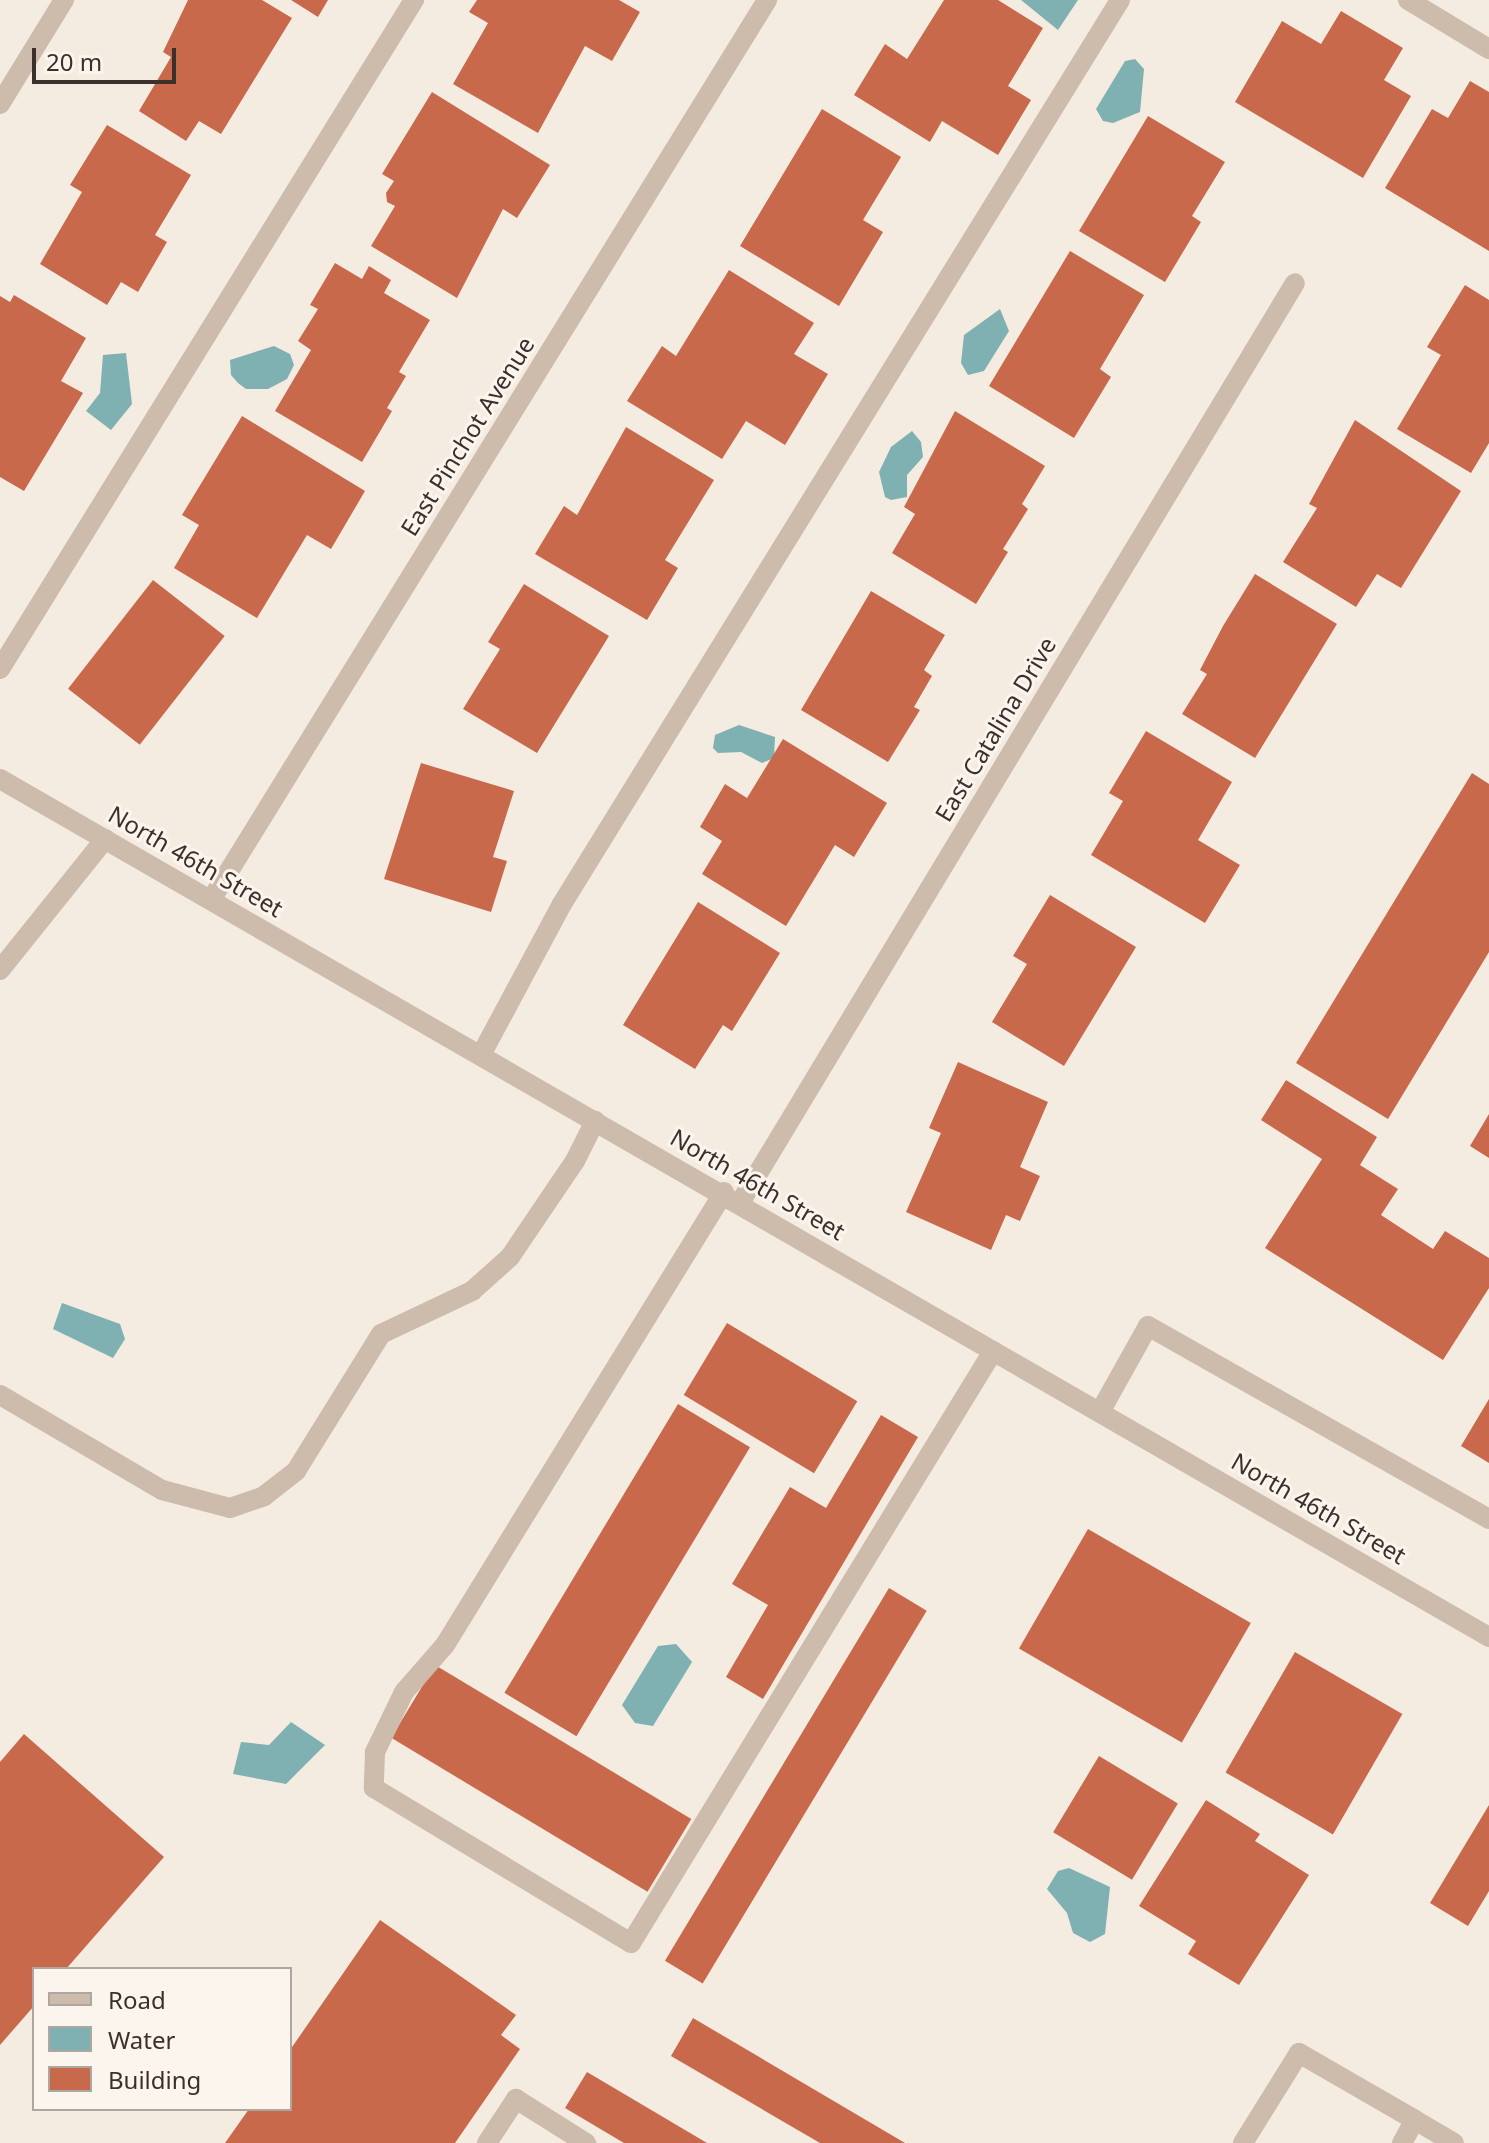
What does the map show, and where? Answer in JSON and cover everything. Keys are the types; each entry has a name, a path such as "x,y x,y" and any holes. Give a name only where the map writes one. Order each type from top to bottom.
{"street":[{"path":"0,104 64,0"},
{"path":"0,669 414,0"},
{"name":"East Pinchot Avenue","path":"211,900 767,0"},
{"path":"481,1055 578,876 1120,0"},
{"path":"1408,0 1489,49"},
{"name":"East Catalina Drive","path":"993,1351 631,1943 374,1788 375,1752 404,1692 445,1645 732,1198 1295,283"},
{"name":"North 46th Street","path":"0,779 732,1198 1489,1637"},
{"path":"0,970 105,839"},
{"path":"0,1395 162,1490 230,1508 264,1496 296,1471 381,1334 472,1291 510,1257 575,1161 595,1121"},
{"path":"1100,1412 1148,1326 1489,1519"},
{"path":"1243,2143 1299,2053 1454,2143"},
{"path":"487,2143 516,2099 586,2143"},
{"path":"1402,2143 1415,2120"}],"water":[{"path":"1021,0 1078,0 1058,30"},
{"path":"1135,59 1144,69 1140,112 1113,123 1103,121 1096,109 1125,61"},
{"path":"1000,309 1009,331 984,371 968,375 961,363 964,335"},
{"path":"274,346 290,354 294,365 287,379 268,389 246,389 231,375 230,360"},
{"path":"126,353 132,404 111,430 86,411 100,393 103,355"},
{"path":"912,431 921,442 923,457 907,475 907,497 891,500 885,497 879,472 891,447"},
{"path":"739,725 775,737 774,758 762,763 741,752 718,753 713,748 715,735"},
{"path":"62,1303 120,1324 125,1339 113,1358 53,1329"},
{"path":"676,1644 692,1662 653,1726 635,1723 622,1705 658,1646"},
{"path":"291,1722 325,1745 286,1784 233,1774 241,1742 269,1745"},
{"path":"1069,1868 1110,1887 1105,1934 1090,1942 1073,1933 1067,1913 1047,1889 1058,1871"}],"building":[{"path":"188,0 262,0 292,18 221,134 199,121 186,141 139,111 171,57 163,52"},
{"path":"291,0 328,0 318,17"},
{"path":"477,0 619,0 640,12 612,61 585,46 538,133 453,84 488,23 469,12"},
{"path":"944,0 998,0 1043,28 1008,86 1031,100 998,155 942,121 930,142 854,95 885,44 907,59"},
{"path":"1341,11 1403,48 1384,80 1411,96 1363,178 1235,102 1282,21 1321,44"},
{"path":"1470,81 1489,92 1489,251 1385,188 1432,109 1448,118"},
{"path":"432,92 550,165 517,218 503,209 457,298 371,246 395,206 387,202 386,193 394,181 382,174"},
{"path":"822,109 901,157 863,220 883,232 839,306 740,246"},
{"path":"1148,116 1225,162 1192,216 1201,222 1165,282 1079,231"},
{"path":"107,125 191,175 155,235 167,242 138,292 121,282 107,305 40,264 82,192 70,185"},
{"path":"1070,251 1144,295 1100,369 1111,377 1074,438 989,386"},
{"path":"335,263 362,279 369,266 391,280 384,293 430,320 399,372 406,376 387,408 392,411 362,462 275,411 311,350 298,341 318,309 310,305"},
{"path":"729,270 814,323 794,354 828,374 785,445 746,421 722,459 627,401 662,346 676,356"},
{"path":"1465,285 1489,300 1489,443 1471,473 1397,429 1441,355 1427,347"},
{"path":"14,295 86,338 61,381 83,393 24,491 0,477 0,296 10,302"},
{"path":"955,411 1045,466 1022,504 1028,509 1003,549 1008,552 976,604 892,553 915,514 904,507"},
{"path":"242,416 365,491 331,549 307,535 257,618 174,568 199,525 182,515"},
{"path":"1355,420 1461,491 1401,588 1377,574 1356,607 1283,562 1317,508 1309,504"},
{"path":"626,427 714,480 665,560 678,568 647,620 535,554 564,506 577,515"},
{"path":"1255,574 1337,624 1255,758 1182,714 1207,674 1200,670"},
{"path":"153,580 225,636 140,745 68,689"},
{"path":"524,584 609,636 537,753 463,709 500,649 488,642"},
{"path":"871,591 945,635 924,670 932,676 914,707 920,710 888,762 801,710"},
{"path":"1146,731 1232,782 1198,840 1240,865 1205,923 1091,855 1123,801 1109,793"},
{"path":"783,739 887,803 854,857 835,845 786,926 702,874 722,841 700,827 725,784 747,798"},
{"path":"421,763 514,791 493,857 507,861 491,912 384,879"},
{"path":"1472,773 1489,784 1489,952 1388,1119 1296,1063"},
{"path":"1050,895 1136,947 1064,1066 992,1022 1027,964 1013,956"},
{"path":"698,902 780,953 732,1031 723,1025 695,1069 623,1025"},
{"path":"958,1062 1048,1102 1020,1167 1040,1176 1020,1221 1006,1215 991,1250 906,1212 941,1133 929,1128"},
{"path":"1286,1080 1377,1137 1360,1165 1398,1189 1381,1215 1433,1249 1445,1231 1489,1258 1489,1288 1443,1360 1265,1248 1322,1159 1261,1120"},
{"path":"1489,1114 1489,1158 1470,1146"},
{"path":"727,1323 857,1401 814,1473 684,1395"},
{"path":"1489,1399 1489,1463 1461,1446"},
{"path":"678,1404 750,1447 576,1736 504,1693"},
{"path":"881,1415 918,1437 763,1699 726,1677 768,1605 732,1584 790,1487 826,1508"},
{"path":"1088,1529 1251,1623 1182,1743 1019,1649"},
{"path":"889,1588 927,1611 703,1984 665,1961"},
{"path":"1295,1652 1402,1714 1333,1834 1226,1772"},
{"path":"435,1665 691,1819 648,1892 391,1738"},
{"path":"24,1734 164,1857 68,1967 32,1967 32,2008 0,2045 0,1762"},
{"path":"1099,1756 1178,1803 1132,1880 1053,1832"},
{"path":"1206,1800 1260,1834 1255,1841 1309,1875 1239,1985 1188,1954 1196,1941 1139,1906"},
{"path":"1489,1805 1489,1891 1468,1926 1430,1903"},
{"path":"380,1920 516,2015 501,2035 520,2049 455,2143 225,2143 248,2111 292,2111 292,2047"},
{"path":"693,2018 905,2143 820,2143 671,2056"},
{"path":"587,2072 707,2143 624,2143 565,2108"}]}
